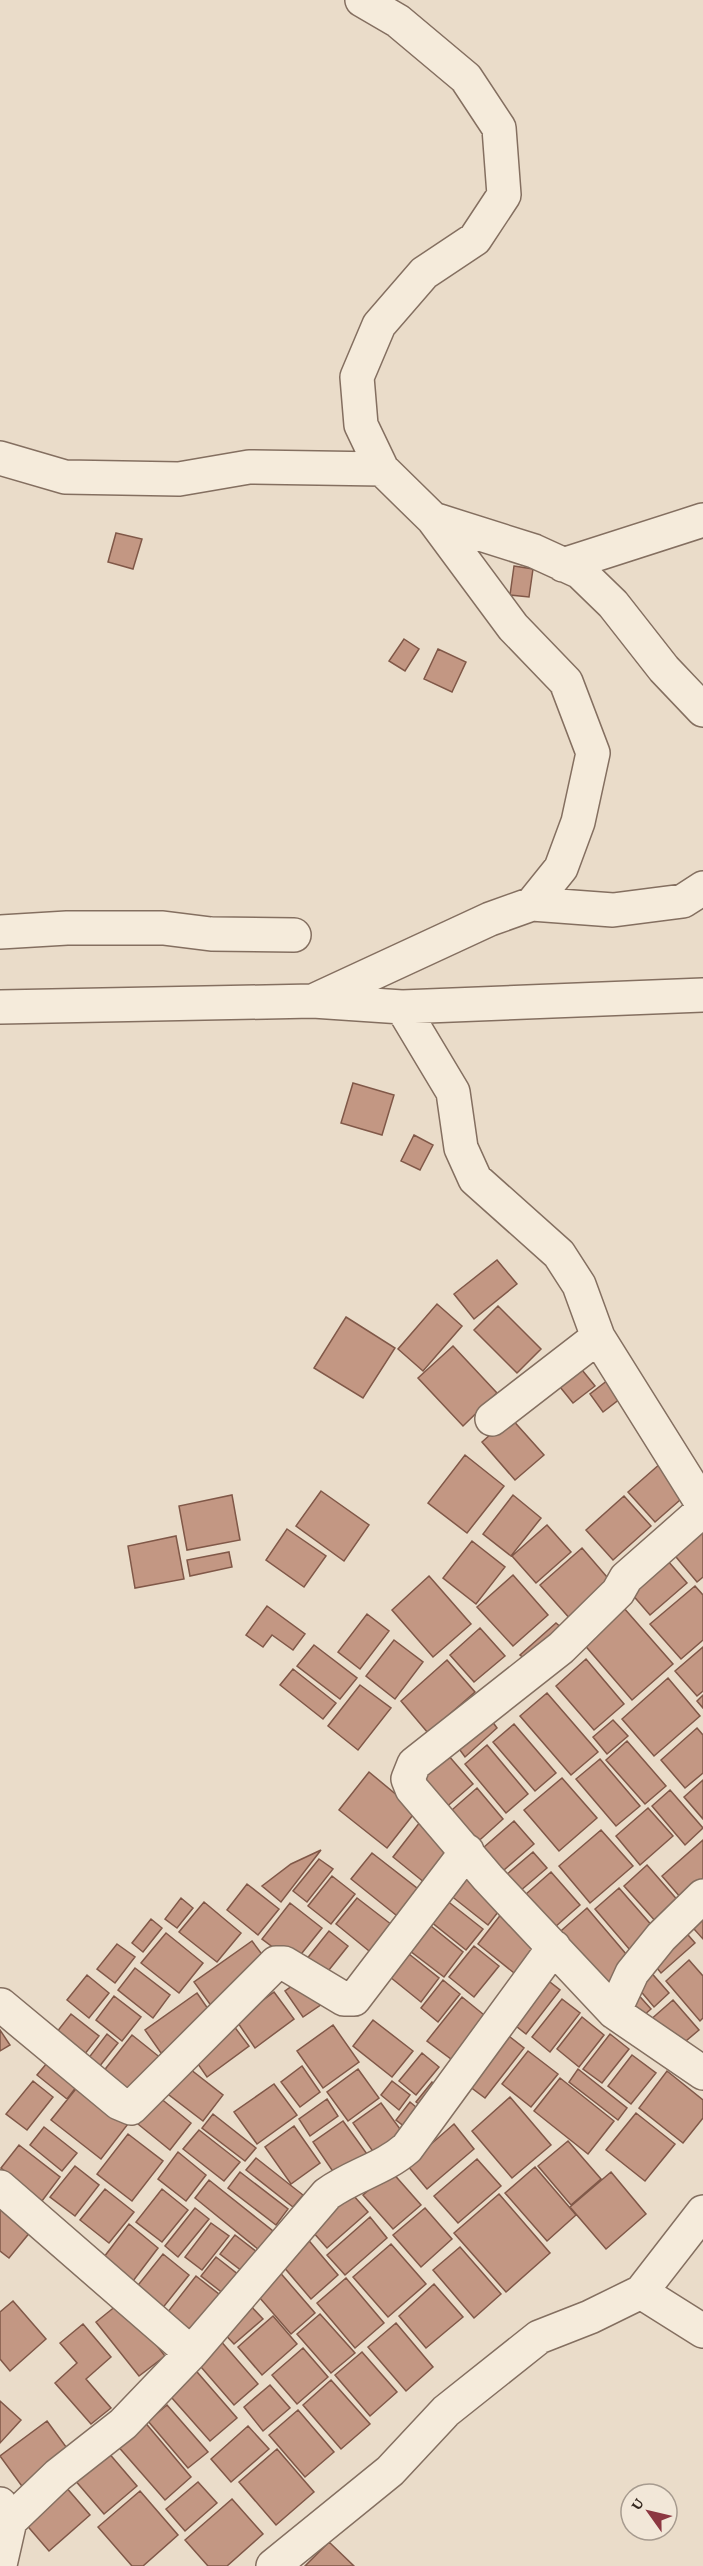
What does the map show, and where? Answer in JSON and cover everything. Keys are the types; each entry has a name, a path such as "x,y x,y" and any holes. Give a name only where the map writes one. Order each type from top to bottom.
{"street":[{"path":"362,0 398,21 466,78 499,128 504,195 476,239 424,273 379,325 357,377 362,425 382,469 433,519 513,627 566,682 593,753 578,822 561,868 532,904"},
{"path":"0,458 65,477 179,479 249,467 382,469"},
{"path":"433,519 534,551 580,572 613,604 664,669 703,710"},
{"path":"563,565 703,520"},
{"path":"313,1000 490,919 532,904 613,910 683,901 703,888"},
{"path":"0,932 67,928 163,928 211,934 294,935"},
{"path":"0,1007 313,1000 402,1007 703,995"},
{"path":"402,1007 453,1092 461,1148 475,1179 559,1254 579,1285 598,1337 703,1506 702,1511 626,1578 618,1592 561,1648 414,1764 408,1779 412,1790 488,1878 614,2012 703,2073"},
{"path":"492,1419 598,1337"},
{"path":"1,2005 119,2103 130,2108 276,1963 284,1962 344,2000 354,1999 467,1851"},
{"path":"614,2012 632,1973 661,1936 703,1896"},
{"path":"0,2565 5,2512 58,2475 123,2424 191,2353 327,2194 342,2183 380,2167 407,2148 554,1947"},
{"path":"0,2187 191,2353"},
{"path":"273,2566 390,2471 446,2411 539,2337 590,2317 641,2292 703,2212"},
{"path":"641,2292 703,2331"}],"building":[{"path":"116,533 142,539 133,569 108,562"},
{"path":"514,566 533,569 529,597 510,595"},
{"path":"404,639 419,649 405,671 389,661"},
{"path":"438,649 466,662 452,692 424,679"},
{"path":"353,1083 394,1095 382,1135 341,1123"},
{"path":"414,1135 433,1145 420,1170 401,1161"},
{"path":"497,1260 517,1284 474,1319 454,1294"},
{"path":"437,1304 462,1326 423,1371 398,1349"},
{"path":"498,1306 541,1349 517,1373 474,1330"},
{"path":"346,1317 395,1348 363,1398 314,1368"},
{"path":"453,1346 497,1393 463,1426 418,1378"},
{"path":"578,1365 595,1386 573,1403 556,1382"},
{"path":"608,1380 621,1398 603,1412 590,1394"},
{"path":"510,1417 544,1455 515,1480 482,1442"},
{"path":"465,1455 504,1486 467,1533 428,1503"},
{"path":"661,1463 688,1493 655,1522 628,1492"},
{"path":"321,1491 369,1525 344,1561 296,1526"},
{"path":"232,1495 240,1540 187,1550 179,1506"},
{"path":"513,1495 541,1518 511,1556 483,1534"},
{"path":"624,1496 651,1526 613,1560 586,1530"},
{"path":"703,1513 703,1577 697,1582 666,1545"},
{"path":"547,1525 571,1552 536,1583 512,1556"},
{"path":"287,1529 326,1556 304,1587 266,1560"},
{"path":"176,1536 184,1579 135,1588 128,1546"},
{"path":"472,1541 505,1567 476,1604 443,1578"},
{"path":"582,1548 613,1584 572,1621 540,1585"},
{"path":"229,1552 232,1567 190,1576 187,1560"},
{"path":"661,1553 687,1583 650,1615 624,1585"},
{"path":"513,1575 548,1615 513,1646 477,1607"},
{"path":"429,1576 471,1624 433,1657 392,1610"},
{"path":"695,1586 703,1595 703,1640 681,1659 650,1624"},
{"path":"267,1606 305,1634 293,1650 272,1635 263,1647 246,1635"},
{"path":"623,1607 673,1664 632,1700 582,1642"},
{"path":"367,1614 389,1631 360,1669 338,1652"},
{"path":"556,1623 570,1635 534,1667 520,1655"},
{"path":"480,1628 505,1656 474,1682 450,1655"},
{"path":"394,1640 423,1662 395,1699 366,1676"},
{"path":"314,1645 357,1678 340,1699 297,1666"},
{"path":"703,1647 703,1691 697,1696 675,1671"},
{"path":"586,1659 624,1704 594,1730 556,1686"},
{"path":"447,1660 475,1692 428,1733 401,1701"},
{"path":"293,1669 336,1703 323,1719 280,1685"},
{"path":"668,1678 700,1716 654,1756 622,1719"},
{"path":"360,1685 391,1708 358,1750 328,1726"},
{"path":"547,1693 598,1752 571,1775 520,1716"},
{"path":"703,1695 703,1708 697,1701"},
{"path":"489,1717 497,1728 465,1757 457,1746"},
{"path":"613,1720 628,1736 607,1754 593,1737"},
{"path":"514,1724 556,1773 535,1791 493,1742"},
{"path":"697,1728 703,1735 703,1773 685,1788 661,1760"},
{"path":"627,1741 666,1786 645,1804 606,1760"},
{"path":"487,1745 528,1794 506,1813 465,1764"},
{"path":"448,1755 473,1784 443,1810 418,1781"},
{"path":"600,1759 640,1806 616,1826 576,1779"},
{"path":"369,1772 416,1811 387,1848 339,1810"},
{"path":"562,1778 597,1818 559,1851 524,1810"},
{"path":"703,1780 703,1819 684,1797"},
{"path":"477,1788 503,1819 472,1847 445,1816"},
{"path":"670,1790 703,1828 685,1845 652,1806"},
{"path":"648,1808 673,1836 640,1865 616,1836"},
{"path":"514,1821 534,1844 496,1877 476,1854"},
{"path":"420,1822 458,1851 430,1887 393,1857"},
{"path":"601,1830 633,1866 590,1903 559,1866"},
{"path":"703,1840 703,1891 687,1905 662,1876"},
{"path":"321,1850 281,1902 262,1886 291,1864"},
{"path":"533,1852 547,1868 513,1897 499,1881"},
{"path":"372,1853 422,1892 401,1919 351,1879"},
{"path":"319,1859 333,1869 307,1902 293,1891"},
{"path":"647,1865 680,1903 657,1923 624,1886"},
{"path":"463,1869 505,1903 488,1925 445,1891"},
{"path":"551,1872 580,1905 546,1935 517,1902"},
{"path":"332,1876 355,1894 331,1924 308,1906"},
{"path":"247,1884 279,1909 258,1935 227,1910"},
{"path":"619,1888 654,1928 630,1950 595,1909"},
{"path":"441,1896 483,1929 466,1950 425,1917"},
{"path":"181,1898 193,1908 177,1928 165,1919"},
{"path":"357,1898 396,1928 374,1955 336,1924"},
{"path":"204,1902 241,1933 217,1962 179,1932"},
{"path":"290,1903 322,1928 294,1963 262,1939"},
{"path":"703,1906 703,1939 686,1920"},
{"path":"587,1908 632,1961 600,1989 554,1937"},
{"path":"502,1913 549,1949 524,1981 478,1944"},
{"path":"421,1918 463,1952 444,1977 401,1944"},
{"path":"151,1919 162,1928 143,1952 132,1943"},
{"path":"682,1928 695,1943 661,1973 648,1957"},
{"path":"329,1931 348,1946 321,1980 302,1965"},
{"path":"166,1933 203,1963 179,1993 141,1963"},
{"path":"252,1941 270,1965 212,2007 194,1982"},
{"path":"117,1944 135,1957 115,1983 97,1969"},
{"path":"474,1946 499,1966 474,1997 449,1977"},
{"path":"409,1954 439,1978 421,2002 390,1977"},
{"path":"689,1960 703,1976 703,2018 700,2021 666,1981"},
{"path":"135,1968 170,1995 153,2018 118,1990"},
{"path":"648,1969 669,1993 654,2007 633,1982"},
{"path":"87,1975 109,1993 89,2018 67,2000"},
{"path":"541,1975 560,1990 526,2034 507,2019"},
{"path":"303,1978 322,2004 303,2017 285,1991"},
{"path":"443,1980 460,1994 438,2022 421,2008"},
{"path":"634,1990 651,2009 643,2016 626,1997"},
{"path":"274,1992 294,2019 255,2048 236,2020"},
{"path":"197,1993 213,2016 161,2053 145,2030"},
{"path":"114,1996 141,2017 122,2041 96,2020"},
{"path":"462,1997 494,2023 459,2065 427,2041"},
{"path":"562,1999 580,2013 550,2052 532,2037"},
{"path":"673,2000 699,2030 674,2051 649,2021"},
{"path":"71,2014 99,2036 77,2064 49,2042"},
{"path":"582,2017 604,2035 579,2067 557,2049"},
{"path":"373,2020 413,2051 392,2077 353,2046"},
{"path":"230,2021 249,2046 207,2077 189,2051"},
{"path":"333,2025 359,2062 323,2088 297,2051"},
{"path":"500,2029 524,2048 485,2098 461,2080"},
{"path":"0,2030 10,2045 0,2051"},
{"path":"107,2034 118,2043 95,2072 84,2064"},
{"path":"610,2034 629,2049 602,2083 583,2069"},
{"path":"132,2035 162,2059 129,2101 99,2077"},
{"path":"528,2051 558,2074 531,2107 502,2084"},
{"path":"422,2053 439,2067 416,2095 399,2081"},
{"path":"632,2055 656,2073 631,2104 608,2086"},
{"path":"181,2062 223,2095 203,2121 160,2088"},
{"path":"47,2063 77,2086 67,2099 37,2075"},
{"path":"302,2066 320,2092 300,2107 281,2082"},
{"path":"358,2069 379,2098 348,2121 327,2092"},
{"path":"578,2069 627,2108 618,2120 569,2082"},
{"path":"667,2071 703,2100 703,2118 683,2143 639,2108"},
{"path":"560,2078 614,2121 588,2154 534,2111"},
{"path":"33,2081 53,2097 27,2130 6,2114"},
{"path":"392,2081 410,2095 399,2110 381,2095"},
{"path":"432,2082 446,2093 430,2113 416,2102"},
{"path":"274,2084 297,2115 257,2144 234,2112"},
{"path":"79,2085 128,2124 101,2159 51,2120"},
{"path":"154,2093 191,2123 170,2150 133,2120"},
{"path":"510,2097 551,2145 512,2178 472,2131"},
{"path":"327,2099 338,2116 310,2136 299,2119"},
{"path":"410,2102 428,2117 414,2134 396,2120"},
{"path":"381,2103 408,2140 379,2160 353,2123"},
{"path":"636,2113 675,2144 645,2181 606,2150"},
{"path":"213,2114 256,2148 245,2161 202,2128"},
{"path":"343,2121 367,2154 336,2176 313,2142"},
{"path":"454,2124 474,2149 427,2189 407,2165"},
{"path":"294,2126 320,2163 291,2184 265,2147"},
{"path":"44,2127 77,2153 62,2171 30,2145"},
{"path":"199,2130 240,2162 224,2181 183,2149"},
{"path":"128,2134 163,2161 132,2201 97,2174"},
{"path":"568,2141 601,2179 571,2205 538,2166"},
{"path":"19,2145 60,2177 42,2201 1,2168"},
{"path":"178,2152 206,2175 186,2201 158,2179"},
{"path":"256,2158 303,2195 293,2207 246,2170"},
{"path":"477,2159 501,2186 458,2223 434,2196"},
{"path":"75,2166 99,2185 75,2216 50,2197"},
{"path":"535,2167 576,2215 547,2241 505,2193"},
{"path":"391,2171 421,2205 393,2229 363,2195"},
{"path":"240,2172 288,2209 276,2225 228,2188"},
{"path":"611,2172 646,2214 606,2249 570,2207"},
{"path":"209,2180 278,2235 264,2254 195,2198"},
{"path":"346,2187 368,2212 327,2248 305,2223"},
{"path":"105,2189 134,2212 109,2243 80,2220"},
{"path":"162,2189 188,2210 162,2242 136,2222"},
{"path":"499,2194 550,2253 506,2292 454,2233"},
{"path":"0,2206 31,2231 9,2258 0,2251"},
{"path":"195,2208 209,2219 178,2257 165,2246"},
{"path":"425,2208 452,2239 421,2267 393,2235"},
{"path":"370,2217 387,2238 345,2275 327,2255"},
{"path":"211,2223 229,2236 202,2270 185,2257"},
{"path":"129,2224 158,2248 130,2285 101,2261"},
{"path":"235,2235 266,2259 251,2278 220,2254"},
{"path":"305,2236 338,2275 311,2299 277,2259"},
{"path":"391,2244 426,2284 388,2317 353,2277"},
{"path":"460,2247 501,2294 474,2318 433,2270"},
{"path":"163,2254 189,2275 161,2310 135,2289"},
{"path":"216,2257 244,2279 229,2298 201,2276"},
{"path":"277,2269 315,2313 291,2334 253,2290"},
{"path":"196,2276 224,2298 195,2335 167,2313"},
{"path":"346,2278 384,2323 355,2348 317,2303"},
{"path":"434,2284 463,2317 426,2348 399,2316"},
{"path":"13,2301 46,2339 10,2371 0,2359 0,2312"},
{"path":"122,2301 165,2356 139,2376 96,2322"},
{"path":"247,2302 263,2319 234,2344 218,2327"},
{"path":"320,2314 355,2353 331,2373 297,2334"},
{"path":"273,2316 297,2344 262,2375 238,2347"},
{"path":"396,2323 433,2367 406,2391 368,2347"},
{"path":"83,2324 111,2357 86,2379 111,2408 91,2424 55,2383 77,2363 60,2343"},
{"path":"219,2339 258,2384 234,2405 195,2360"},
{"path":"303,2348 328,2377 297,2404 272,2375"},
{"path":"362,2352 397,2392 370,2416 335,2375"},
{"path":"191,2365 237,2418 210,2441 164,2389"},
{"path":"331,2380 370,2424 341,2449 303,2405"},
{"path":"270,2385 290,2408 263,2431 244,2407"},
{"path":"0,2401 21,2420 0,2443"},
{"path":"167,2405 208,2452 188,2468 148,2421"},
{"path":"298,2410 334,2452 305,2477 269,2435"},
{"path":"143,2420 191,2477 165,2500 116,2444"},
{"path":"47,2421 72,2455 24,2489 0,2456"},
{"path":"248,2426 269,2449 231,2482 211,2459"},
{"path":"277,2449 314,2492 276,2525 239,2482"},
{"path":"107,2451 137,2486 104,2514 74,2479"},
{"path":"198,2482 217,2503 185,2531 166,2509"},
{"path":"65,2486 90,2515 49,2551 24,2522"},
{"path":"140,2491 178,2535 143,2566 132,2566 98,2527"},
{"path":"232,2499 263,2534 227,2566 208,2566 185,2540"},
{"path":"329,2542 354,2566 305,2566"}]}
